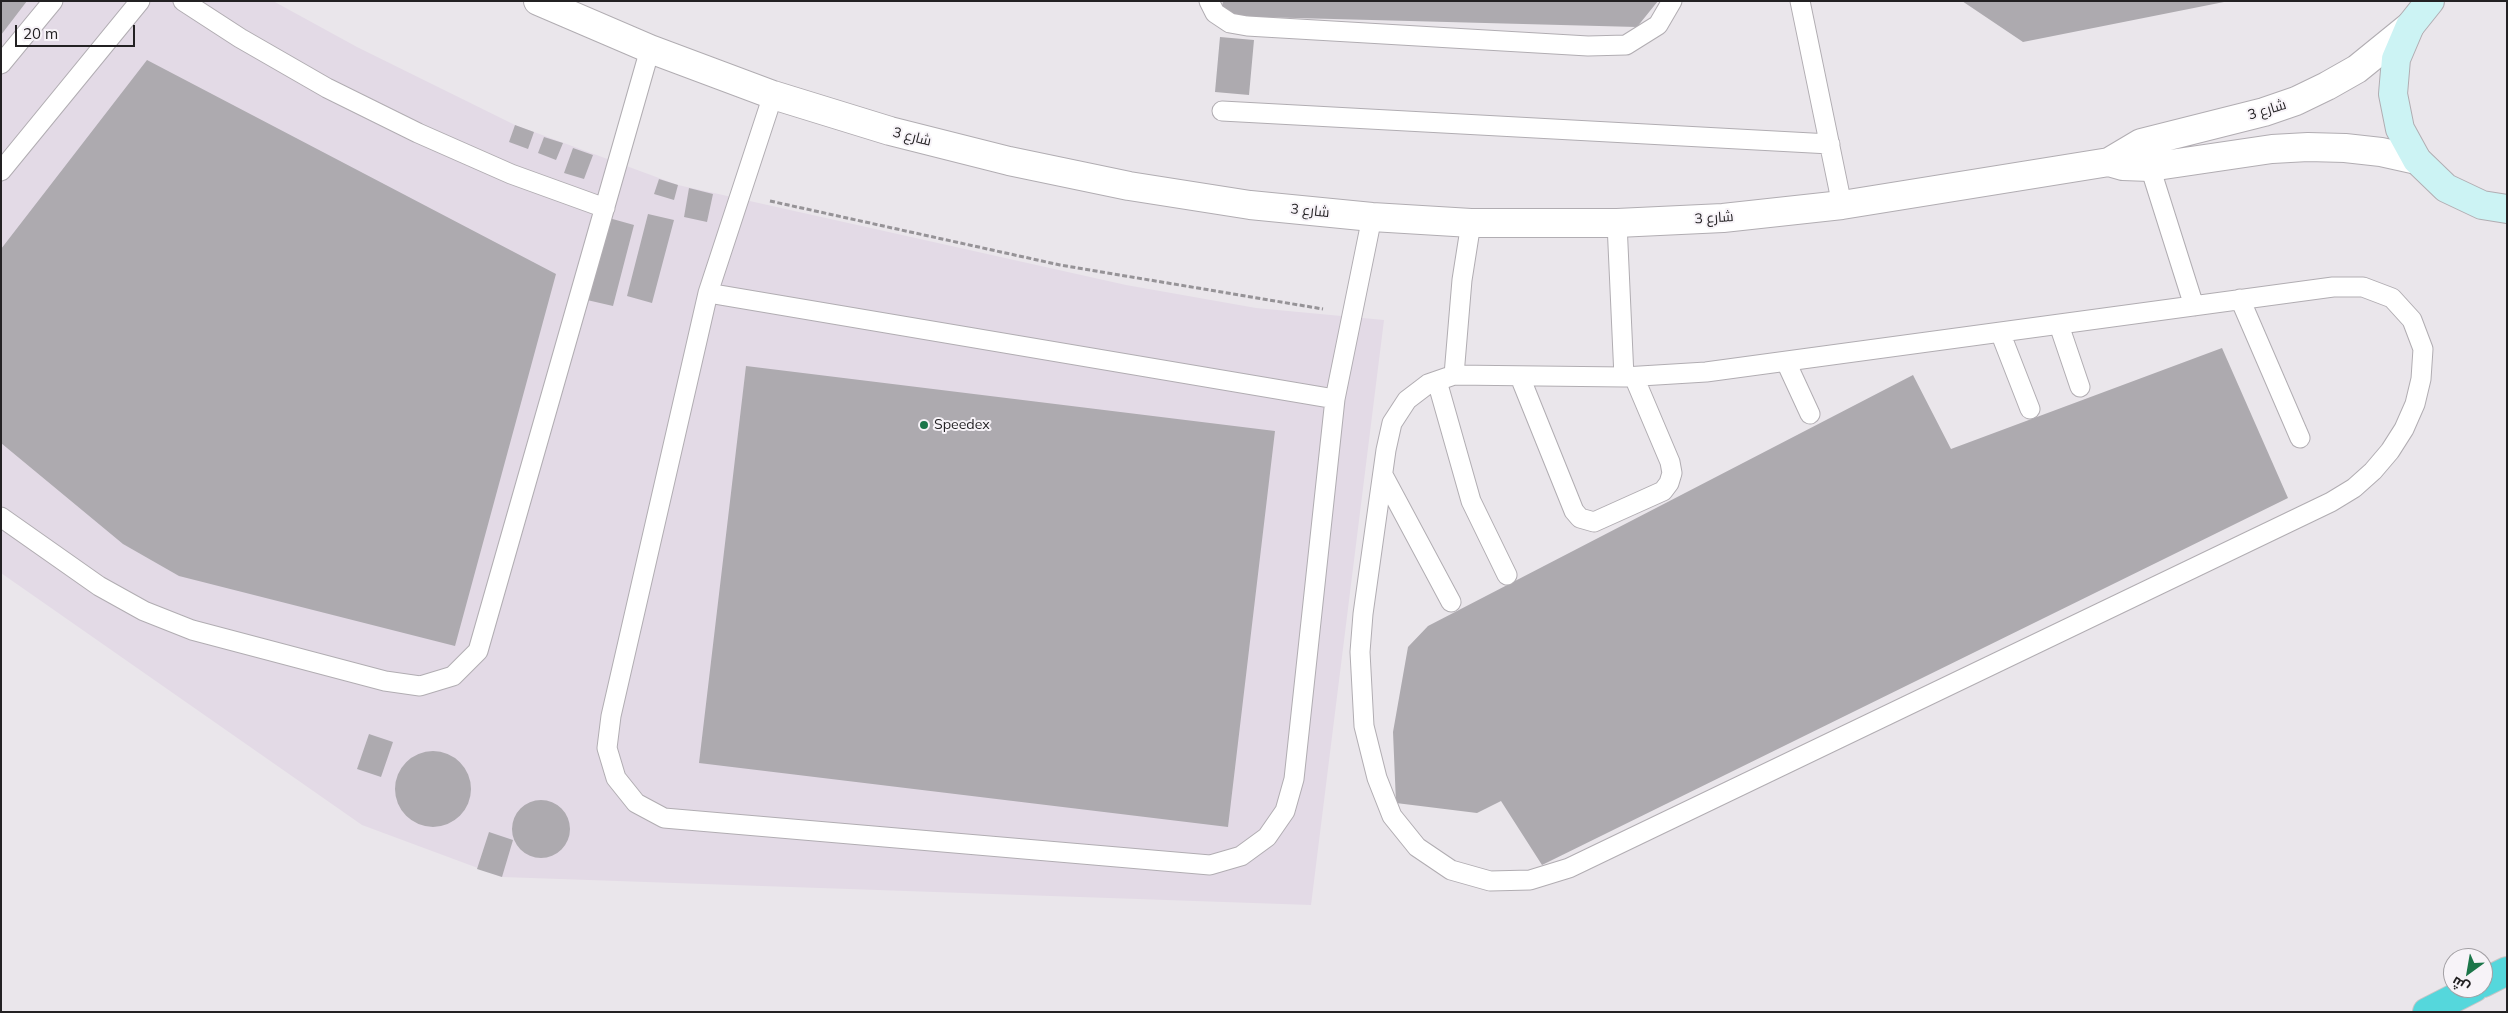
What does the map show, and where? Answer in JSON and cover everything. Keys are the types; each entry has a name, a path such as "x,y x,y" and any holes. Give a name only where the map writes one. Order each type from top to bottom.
{"highway":[{"path":"2493,978 2507,971"},
{"path":"2427,1012 2454,998"}],"street":[{"name":"شارع 3","path":"538,1 650,49 773,95 890,131 1009,161 1129,186 1250,205 1372,217 1471,223 1617,223 1723,218 1842,205 2109,162 2141,143 2264,112 2296,101 2357,69 2410,26"},
{"path":"2428,2 2410,26 2396,58 2393,94 2400,129 2417,160 2446,188 2482,205 2507,209"},
{"name":"شارع 3","path":"2109,162 2123,166 2150,167 2272,149 2308,147 2363,150 2417,160"}],"lane":[{"path":"1,64 53,1"},
{"path":"1,171 140,1"},
{"path":"183,1 240,38 328,88 418,134 511,174 605,208"},
{"path":"1210,1 1215,14 1230,23 1238,24 1588,46 1626,45 1658,26 1672,1"},
{"path":"1800,1 1842,205"},
{"path":"1,517 99,586 144,611 192,630 394,682 420,686 453,676 478,651 650,49"},
{"path":"773,95 708,293 612,716 607,748 616,778 636,803 664,818 1210,865 1241,856 1267,838 1285,811 1294,779 1335,399 1354,314 1372,217"},
{"path":"1222,111 1830,144"},
{"path":"2150,167 2194,306"},
{"path":"1471,223 1446,378 1471,501 1507,575"},
{"path":"1520,377 1574,511 1580,518 1594,522 1662,490 1669,483 1672,473 1670,462 1629,377 1617,223"},
{"path":"2333,287 2363,287 2392,298 2412,320 2423,349 2421,379 2415,404 2404,429 2390,451 2373,471 2354,488 2331,502 1578,864 1530,880 1490,881 1451,870 1417,847 1392,816 1376,778 1364,726 1360,652 1363,614 1392,423 1407,400 1428,384 1446,378 1629,377 1706,372 2240,299 2333,287"},
{"path":"708,293 1335,399"},
{"path":"2240,299 2300,438"},
{"path":"2059,325 2080,387"},
{"path":"2000,332 2030,410"},
{"path":"1786,362 1810,414"},
{"path":"1383,475 1451,602"}],"path":[{"path":"740,194 1060,265 1354,314"}],"shaded area":[{"path":"1,1 273,1 357,47 515,125 678,185 1126,285 1256,308 1384,320 1311,905 502,877 362,825 1,573"}],"building":[{"path":"1,1 27,1 1,35"},
{"path":"1223,1 1658,1 1637,27 1220,16"},
{"path":"1962,1 2224,1 2224,2 2023,42"},
{"path":"1220,37 1254,40 1249,95 1215,92"},
{"path":"147,60 556,274 455,646 179,576 123,544 1,443 1,249"},
{"path":"515,125 534,132 528,149 509,142"},
{"path":"544,137 563,143 556,160 538,153"},
{"path":"573,148 593,155 584,179 564,173"},
{"path":"659,179 678,185 674,200 654,194"},
{"path":"689,188 713,194 707,222 684,217"},
{"path":"648,214 674,220 652,303 627,296"},
{"path":"609,218 634,225 613,306 587,300"},
{"path":"2222,348 2288,498 1542,865 1501,801 1477,813 1396,803 1393,732 1408,647 1428,626 1913,375 1951,449"},
{"path":"746,366 1275,431 1228,827 699,763"},
{"path":"369,734 393,742 381,777 357,769"},
{"path":"433,751 448,754 460,762 468,774 471,789 468,804 460,816 448,824 433,827 418,824 406,816 398,804 395,789 398,774 406,762 418,754"},
{"path":"541,800 552,802 565,813 570,829 568,840 557,853 541,858 530,856 517,845 512,829 514,818 525,805"},
{"path":"489,832 513,840 502,877 477,869"}],"place":[{"name":"Speedex","path":"924,425"}]}
